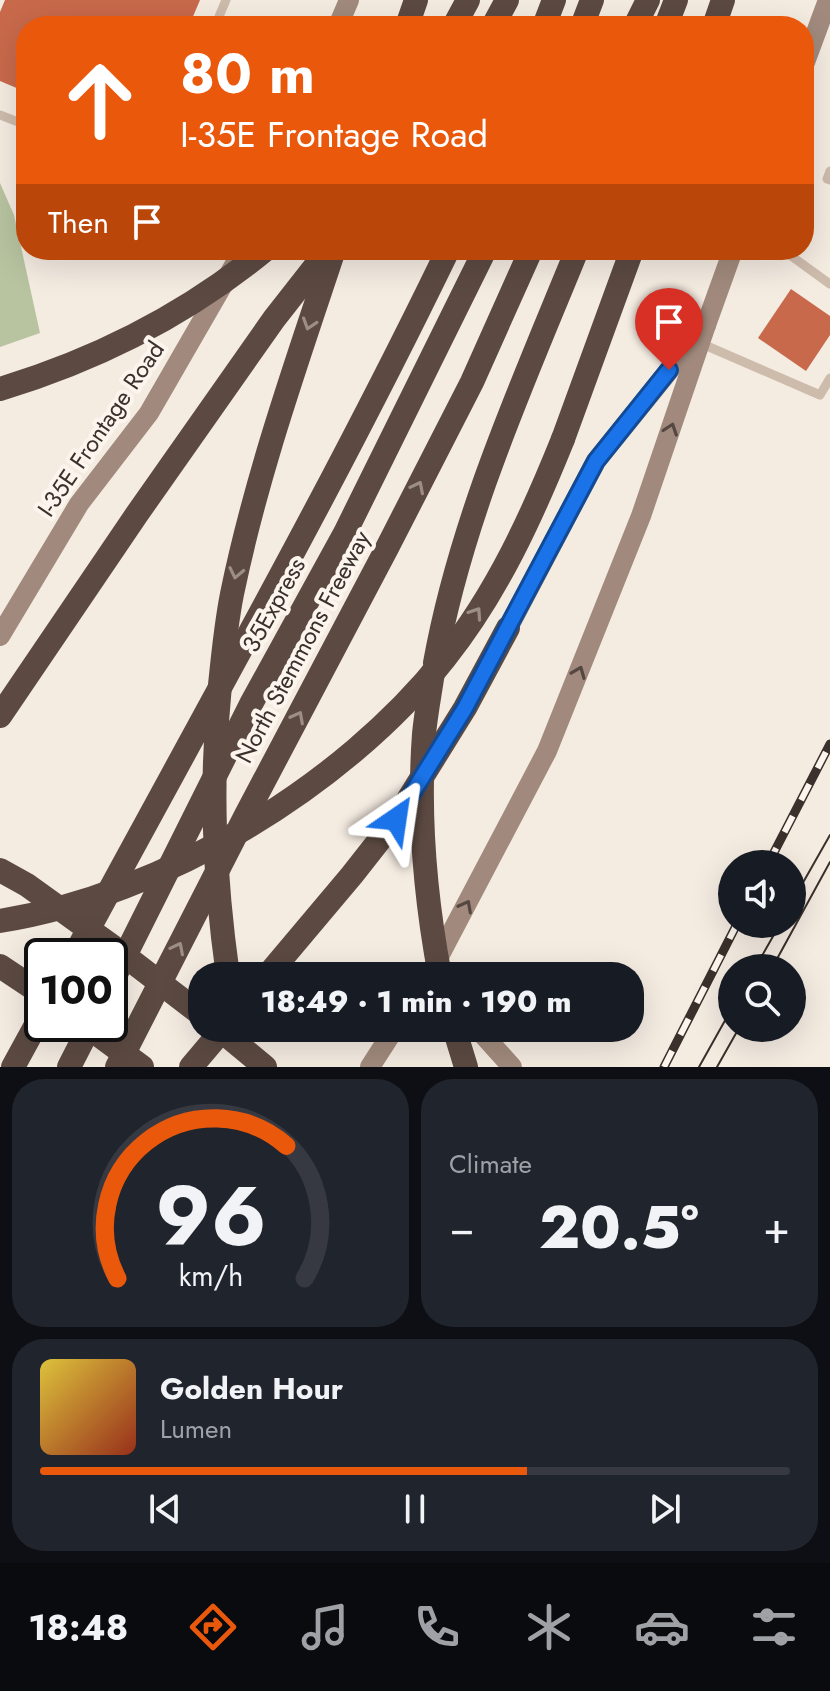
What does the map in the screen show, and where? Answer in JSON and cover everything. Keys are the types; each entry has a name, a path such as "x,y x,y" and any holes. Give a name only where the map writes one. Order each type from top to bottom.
{"highway":[{"path":"0,389 37,378 141,333 199,298 253,260"},
{"path":"0,716 265,332 323,260"},
{"path":"226,962 219,916 213,798 216,729 231,598 275,428 328,260"},
{"path":"84,938 249,635 443,260"},
{"name":"35Express","path":"128,950 251,704 345,533 480,260"},
{"name":"North Stemmons Freeway","path":"117,1067 472,382 527,260"},
{"path":"438,962 429,905 422,789 424,732 447,600 471,520 508,420 573,260"},
{"path":"0,921 38,915 80,902 183,862 306,788 349,754 416,692 463,633 526,527 563,439 628,260"},
{"path":"279,962 396,819 465,708 508,628"},
{"path":"0,870 27,885 188,1004"},
{"path":"0,966 24,982"},
{"path":"13,1067 27,1042"},
{"path":"69,1067 82,1042"},
{"path":"108,1042 142,1067"},
{"path":"191,1067 210,1042"},
{"path":"237,1042 265,1067"},
{"path":"241,1042 247,1067"},
{"path":"458,1042 466,1067"}],"main road":[{"path":"814,47 825,27 828,0"},
{"name":"I-35E Frontage Road","path":"0,636 79,504 149,413 237,260"},
{"path":"436,962 547,751 641,516 729,260"},
{"path":"508,628 596,461 703,334"},
{"path":"370,1067 386,1042"},
{"path":"490,1042 512,1067"}],"lane":[{"path":"830,171 827,179 830,180"},
{"path":"797,260 830,284"},
{"path":"703,334 820,395 830,378"}],"green space":[{"path":"0,183 14,215 16,260 24,260 40,333 0,347"}],"building":[{"path":"5,0 200,0 193,16 16,16 16,88 0,81 0,12"},
{"path":"791,289 830,316 830,335 806,371 758,338"}],"tram line":[{"path":"806,877 830,835"},
{"path":"780,954 830,862"},
{"path":"763,954 772,938"},
{"path":"699,1067 718,1033"},
{"path":"717,1067 731,1042"}],"railway":[{"path":"775,850 830,744"},
{"path":"664,1067 730,938"}],"route":[{"path":"396,819 465,708 596,461 669,370"}]}
